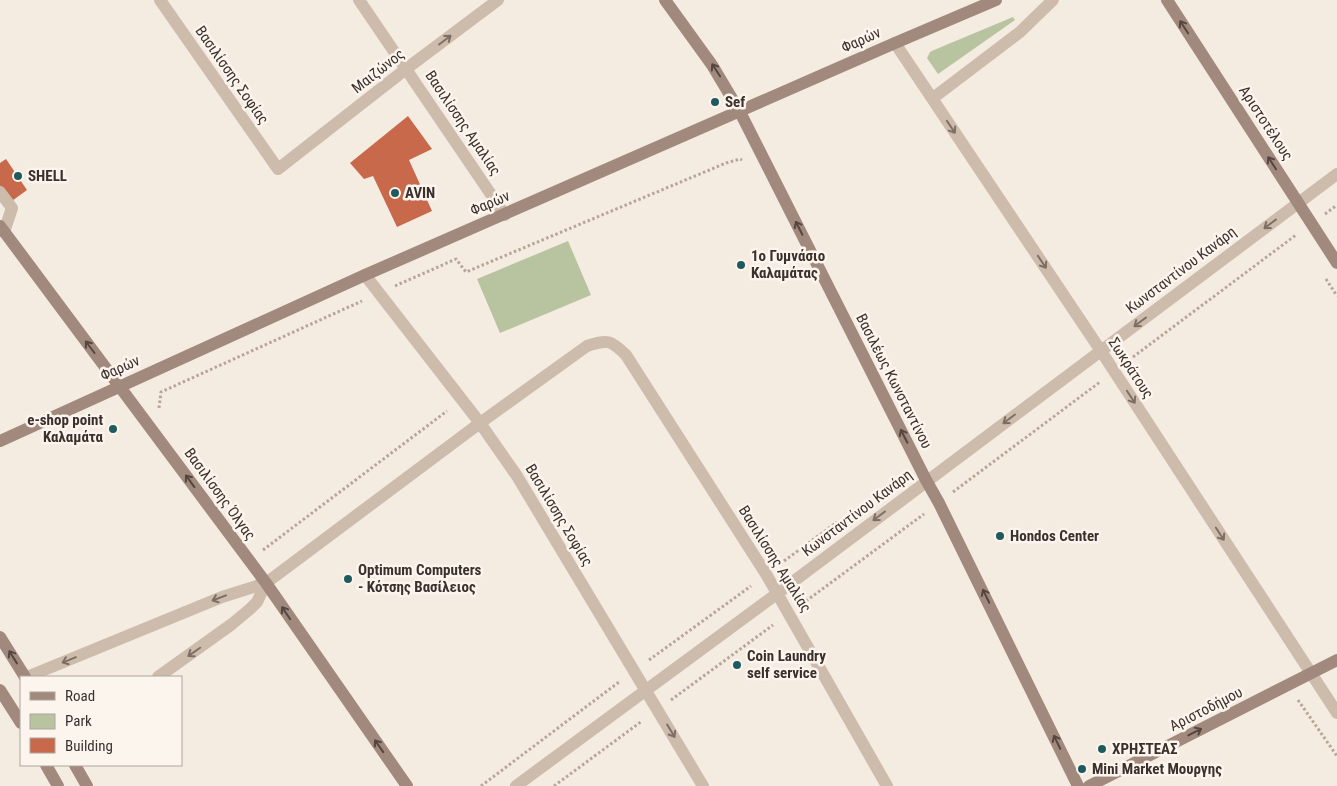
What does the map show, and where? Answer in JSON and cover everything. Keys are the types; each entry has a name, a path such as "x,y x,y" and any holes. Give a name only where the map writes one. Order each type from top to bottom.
{"street":[{"name":"Βασιλίσσης Σοφίας","path":"160,0 278,169"},
{"name":"Βασιλίσσης Αμαλίας","path":"359,0 505,214"},
{"name":"Μαιζώνος","path":"278,169 498,0"},
{"name":"Βασιλέως Κωνσταντίνου","path":"665,0 712,65 740,112 926,480 939,502 1078,786"},
{"name":"Φαρών","path":"0,441 505,214 996,0"},
{"path":"932,98 1020,32 1054,0"},
{"name":"Αριστοτέλους","path":"1167,0 1337,263"},
{"name":"Σωκράτους","path":"895,43 1101,351 1337,713"},
{"name":"Κωνσταντίνου Κανάρη","path":"516,786 778,593 926,480 1337,174"},
{"path":"0,192 12,208 2,229"},
{"name":"Βασιλίσσης Όλγας","path":"2,229 266,583 407,786"},
{"name":"Βασιλίσσης Σοφίας","path":"365,276 480,423 518,476 703,786"},
{"name":"Βασιλίσσης Αμαλίας","path":"480,423 587,346 602,341 614,343 626,355 778,593 887,786"},
{"path":"28,676 222,597 266,583 480,423"},
{"path":"159,676 250,610 257,602 266,583"},
{"path":"0,637 25,676"},
{"name":"Αριστοδήμου","path":"1089,786 1337,660"},
{"path":"0,691 20,721"},
{"path":"47,766 58,786"},
{"path":"76,766 87,786"}],"path":[{"path":"260,552 452,407"},
{"path":"481,786 843,518"},
{"path":"1296,698 1337,756"}],"green space":[{"path":"1013,17 1015,20 938,74 927,58 930,52 934,50"},
{"path":"568,241 591,295 500,333 477,279"}],"building":[{"path":"408,116 432,149 409,160 432,211 397,227 373,176 364,179 350,163"},
{"path":"6,159 27,190 5,206 0,199 0,163"}],"place":[{"name":"Sef","path":"715,102"},
{"name":"SHELL","path":"18,176"},
{"name":"AVIN","path":"395,193"},
{"name":"1ο Γυμνάσιο Καλαμάτας","path":"741,265"},
{"name":"e-shop point Καλαμάτα","path":"113,429"},
{"name":"Hondos Center","path":"1000,536"},
{"name":"Optimum Computers - Κότσης Βασίλειος","path":"348,579"},
{"name":"Coin Laundry self service","path":"737,665"},
{"name":"ΧΡΗΣΤΕΑΣ","path":"1102,749"},
{"name":"Mini Market Μουργης","path":"1082,769"}]}
